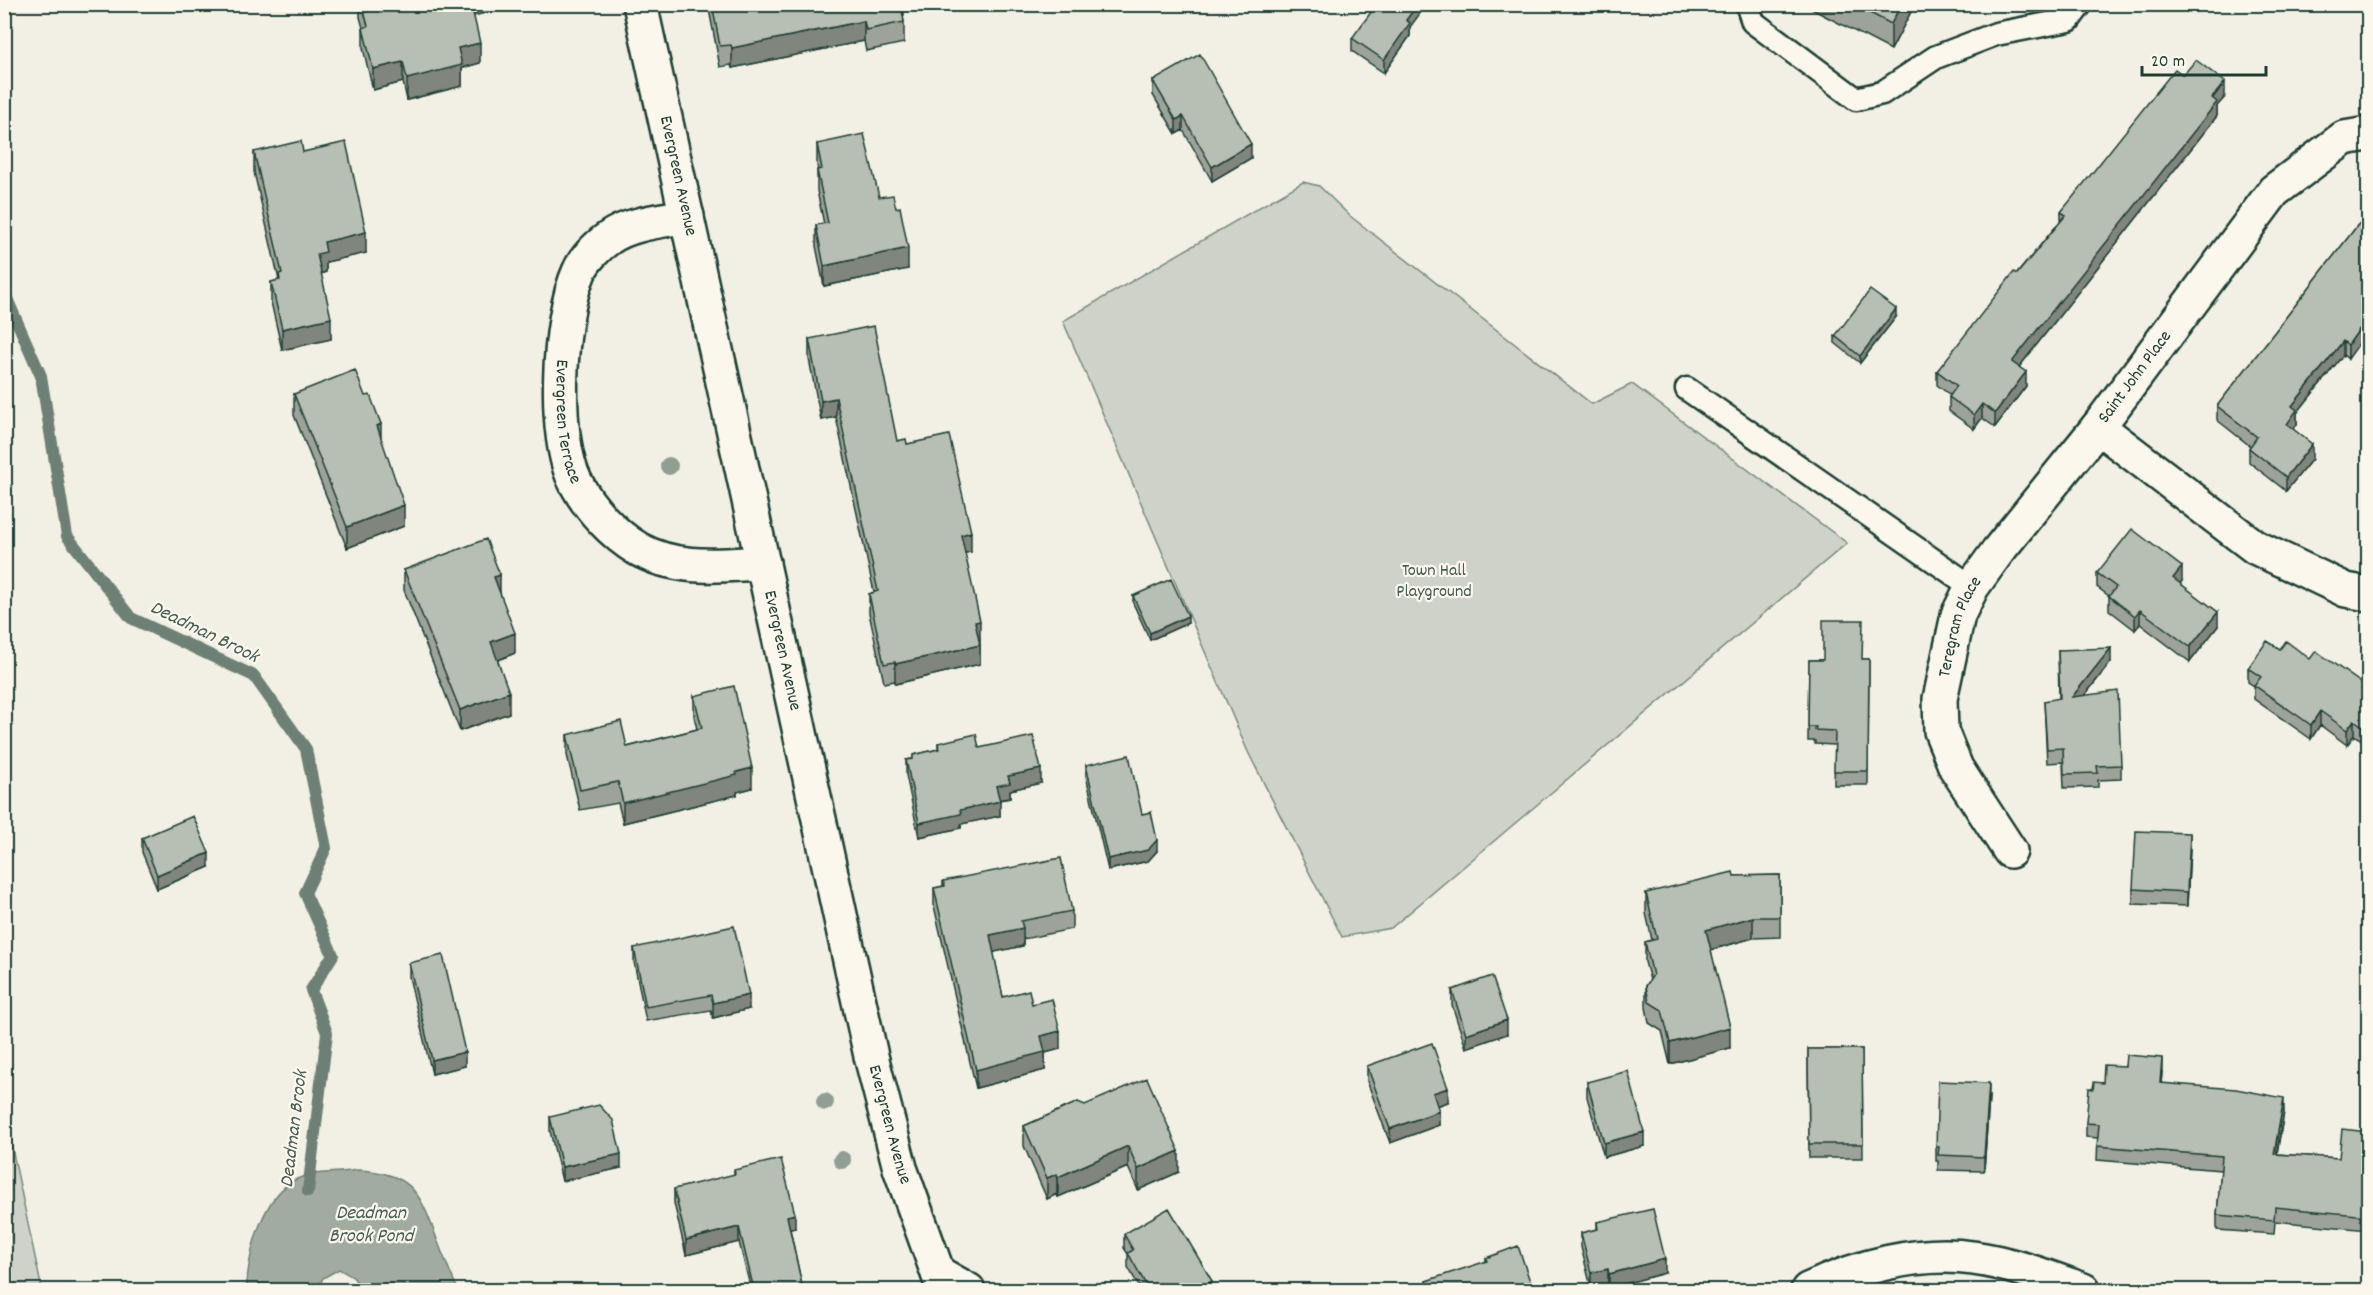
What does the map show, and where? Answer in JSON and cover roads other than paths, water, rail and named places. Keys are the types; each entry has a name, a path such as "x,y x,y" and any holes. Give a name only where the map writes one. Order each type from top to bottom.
{"street":[{"name":"Evergreen Avenue","path":"640,4 872,1056 900,1168 941,1282"},
{"name":"Saint John Place","path":"2368,134 2344,138 2274,191 2098,427 2255,547 2346,590 2368,594"},
{"name":"Evergreen Terrace","path":"687,216 630,227 609,238 592,253 579,271 569,302 563,343 560,419 567,455 575,482 590,505 612,529 638,549 672,563 701,566 763,563"},
{"name":"Teregram Place","path":"2010,851 1956,768 1941,731 1940,699 1946,663 1958,615 1972,587 1998,551 2098,427"},
{"path":"1808,1290 1864,1269 1935,1257 1971,1258 2002,1264 2083,1290"},
{"path":"941,1282 968,1290"}],"lane":[{"path":"1747,4 1753,22 1856,99 1882,93 1936,57 1996,34 2068,20 2081,4"},
{"path":"1687,389 1972,587"}],"water":[{"name":"Deadman Brook Pond","path":"357,1170 374,1171 400,1179 417,1195 429,1218 458,1290 363,1290 353,1277 339,1269 323,1278 317,1290 246,1290 250,1258 260,1223 278,1194 290,1183 305,1176"}],"waterway":[{"name":"Deadman Brook","path":"4,292 41,376 67,536 131,618 254,676 306,749 326,848 305,893 333,955 311,990 327,1033 308,1191"}],"park label":[{"name":"Town Hall Playground","path":"1434,581"}]}
